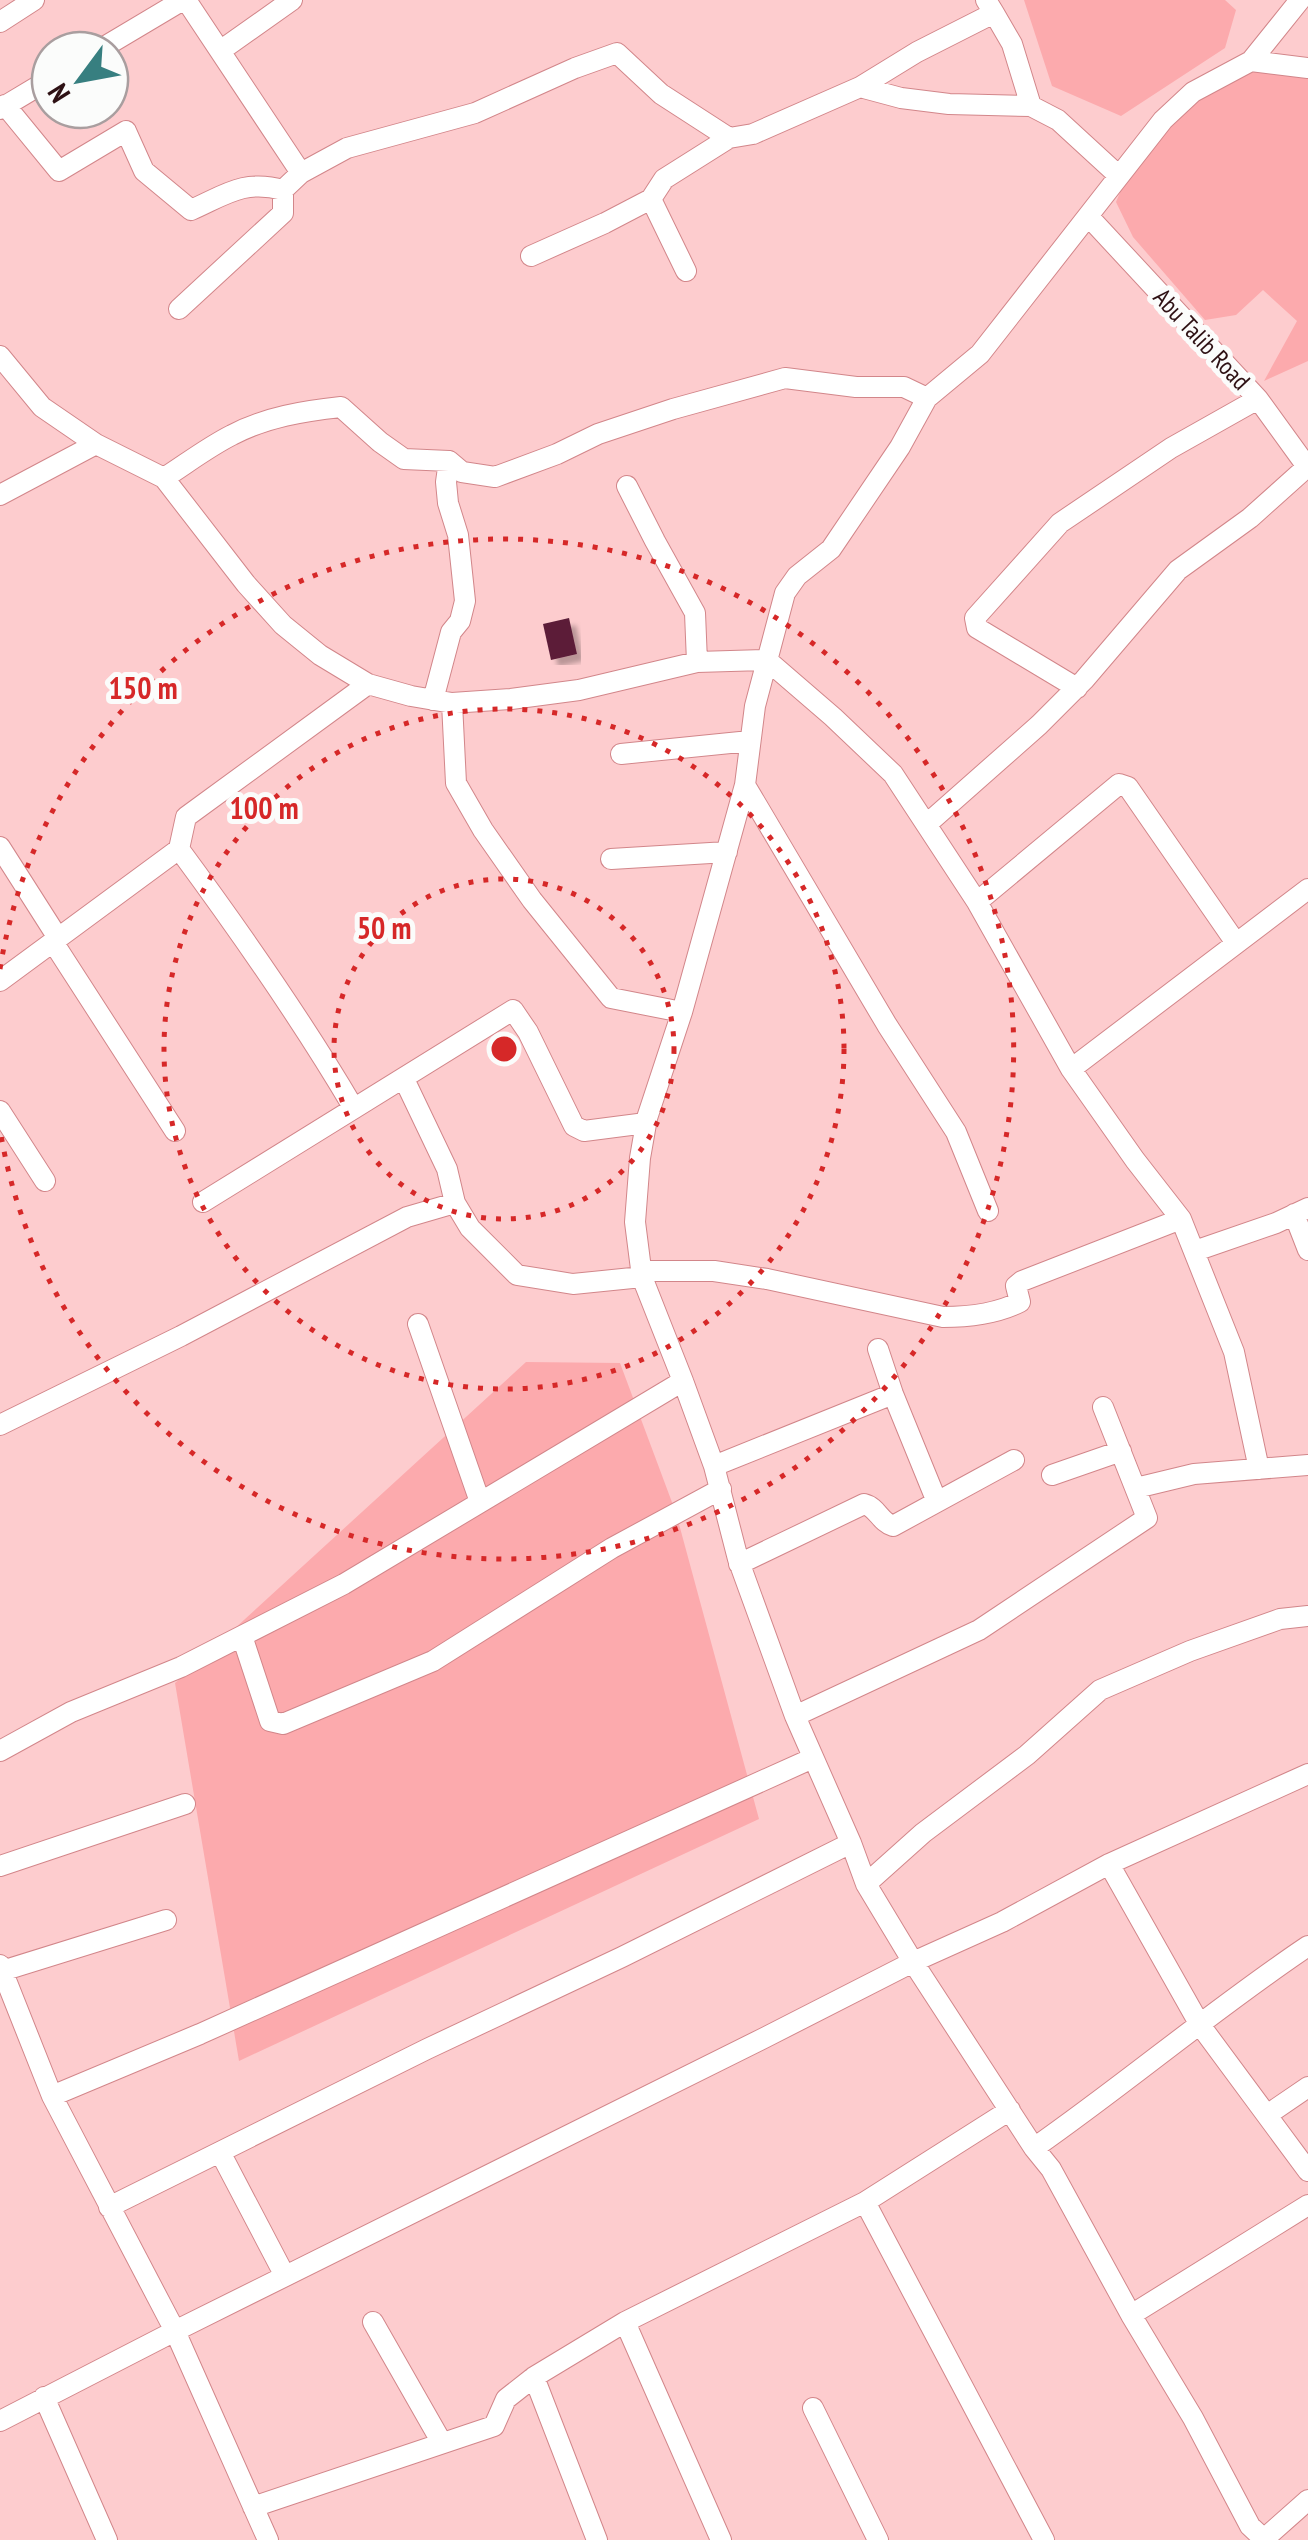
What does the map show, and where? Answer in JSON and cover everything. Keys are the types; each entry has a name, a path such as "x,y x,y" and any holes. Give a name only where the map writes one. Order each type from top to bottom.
{"street":[{"path":"0,22 34,0"},
{"path":"130,31 184,0 302,173"},
{"path":"220,51 292,0"},
{"path":"1300,0 1251,60 1193,92 1163,120 980,354 927,398 900,447 831,549 797,576 785,594 755,706 745,785 682,1012 646,1123 635,1222 641,1274 714,1466 739,1564 795,1716 866,1884 913,1962 1051,2169 1131,2316 1194,2418 1250,2526 1265,2540 1308,2500"},
{"path":"531,256 651,198 664,179 729,138 753,134 860,87 990,7 1012,44 1031,106"},
{"path":"179,309 283,213 283,190 302,173 347,148 476,113 574,68 617,53 662,94 729,138"},
{"path":"1251,60 1308,68"},
{"path":"860,87 900,98 948,104 1031,106 1058,120 1119,176"},
{"path":"30,91 3,107 59,172 126,131 144,171 191,210 243,186 264,185 283,190"},
{"path":"651,198 686,271"},
{"name":"Abu Talib Road","path":"1089,217 1258,400 1308,468"},
{"path":"0,356 42,407 96,444 164,478 246,584 283,624 320,655 368,684 443,701 511,699 579,690 697,662 767,660 833,717 892,774 927,824 977,902 1071,1069 1181,1219 1234,1352 1259,1468"},
{"path":"164,478 234,434 304,411 342,407 404,459 449,461 462,472 494,477 672,408 785,378 856,387 904,387 927,398"},
{"path":"1077,688 977,628 975,618 1060,522 1171,448 1258,400"},
{"path":"0,494 96,444"},
{"path":"449,461 448,504 458,535 466,602 460,621 451,632 443,701 456,783 532,900 611,998 682,1012"},
{"path":"927,824 1077,688 1178,570 1250,518 1308,468"},
{"path":"627,486 695,613 697,662"},
{"path":"353,1107 252,948 179,849 186,817 368,684"},
{"path":"621,754 750,741"},
{"path":"977,902 1119,784 1128,787 1236,943"},
{"path":"745,785 887,1025 956,1132 988,1211"},
{"path":"0,847 174,1130"},
{"path":"0,981 179,849"},
{"path":"610,859 727,852"},
{"path":"1071,1069 1308,889"},
{"path":"203,1202 512,1010 528,1032 574,1126 584,1132 646,1123"},
{"path":"404,1078 447,1169 455,1202 470,1228 517,1275 572,1284 641,1274 714,1271 957,1317 1008,1308 1020,1302 1016,1286 1022,1281 1181,1219"},
{"path":"0,1110 45,1181"},
{"path":"0,1425 407,1217 455,1202"},
{"path":"1195,1251 1301,1211 1308,1250"},
{"path":"418,1324 480,1502"},
{"path":"878,1349 937,1502"},
{"path":"0,1751 71,1712 181,1667 344,1584 683,1381"},
{"path":"714,1466 893,1394"},
{"path":"795,1716 979,1630 1147,1518 1103,1407"},
{"path":"1052,1475 1121,1452"},
{"path":"739,1564 864,1504 872,1506 886,1524 893,1526 1014,1460"},
{"path":"1136,1488 1194,1474 1308,1464"},
{"path":"242,1636 270,1721 283,1724 433,1661 612,1548 720,1489"},
{"path":"866,1884 923,1833 1027,1756 1100,1690 1190,1651 1280,1620 1308,1616"},
{"path":"52,2096 200,2034 814,1758"},
{"path":"0,2421 913,1962 1002,1922 1109,1864 1308,1774"},
{"path":"0,1866 185,1804"},
{"path":"108,2207 851,1843"},
{"path":"1109,1864 1200,2025 1308,2171"},
{"path":"166,1920 1,1968 6,1997 52,2096 175,2331 268,2540"},
{"path":"1034,2148 1308,1946"},
{"path":"1267,2115 1308,2087"},
{"path":"254,2507 494,2426 506,2399 534,2377 624,2322 865,2202 1010,2110"},
{"path":"220,2152 285,2276"},
{"path":"865,2202 1044,2540"},
{"path":"1131,2316 1308,2206"},
{"path":"373,2322 442,2444"},
{"path":"624,2322 721,2540"},
{"path":"534,2377 597,2540"},
{"path":"44,2397 107,2540"},
{"path":"812,2408 878,2540"}],"shaded area":[{"path":"1024,0 1225,0 1236,10 1225,48 1121,116 1052,86"},
{"path":"1308,59 1308,361 1264,381 1297,321 1263,290 1236,315 1205,320 1133,237 1116,202 1134,159 1185,105 1241,71"},
{"path":"526,1362 620,1363 676,1513 759,1819 239,2061 175,1683"}],"building":[{"path":"569,618 577,654 551,660 543,624"}]}
